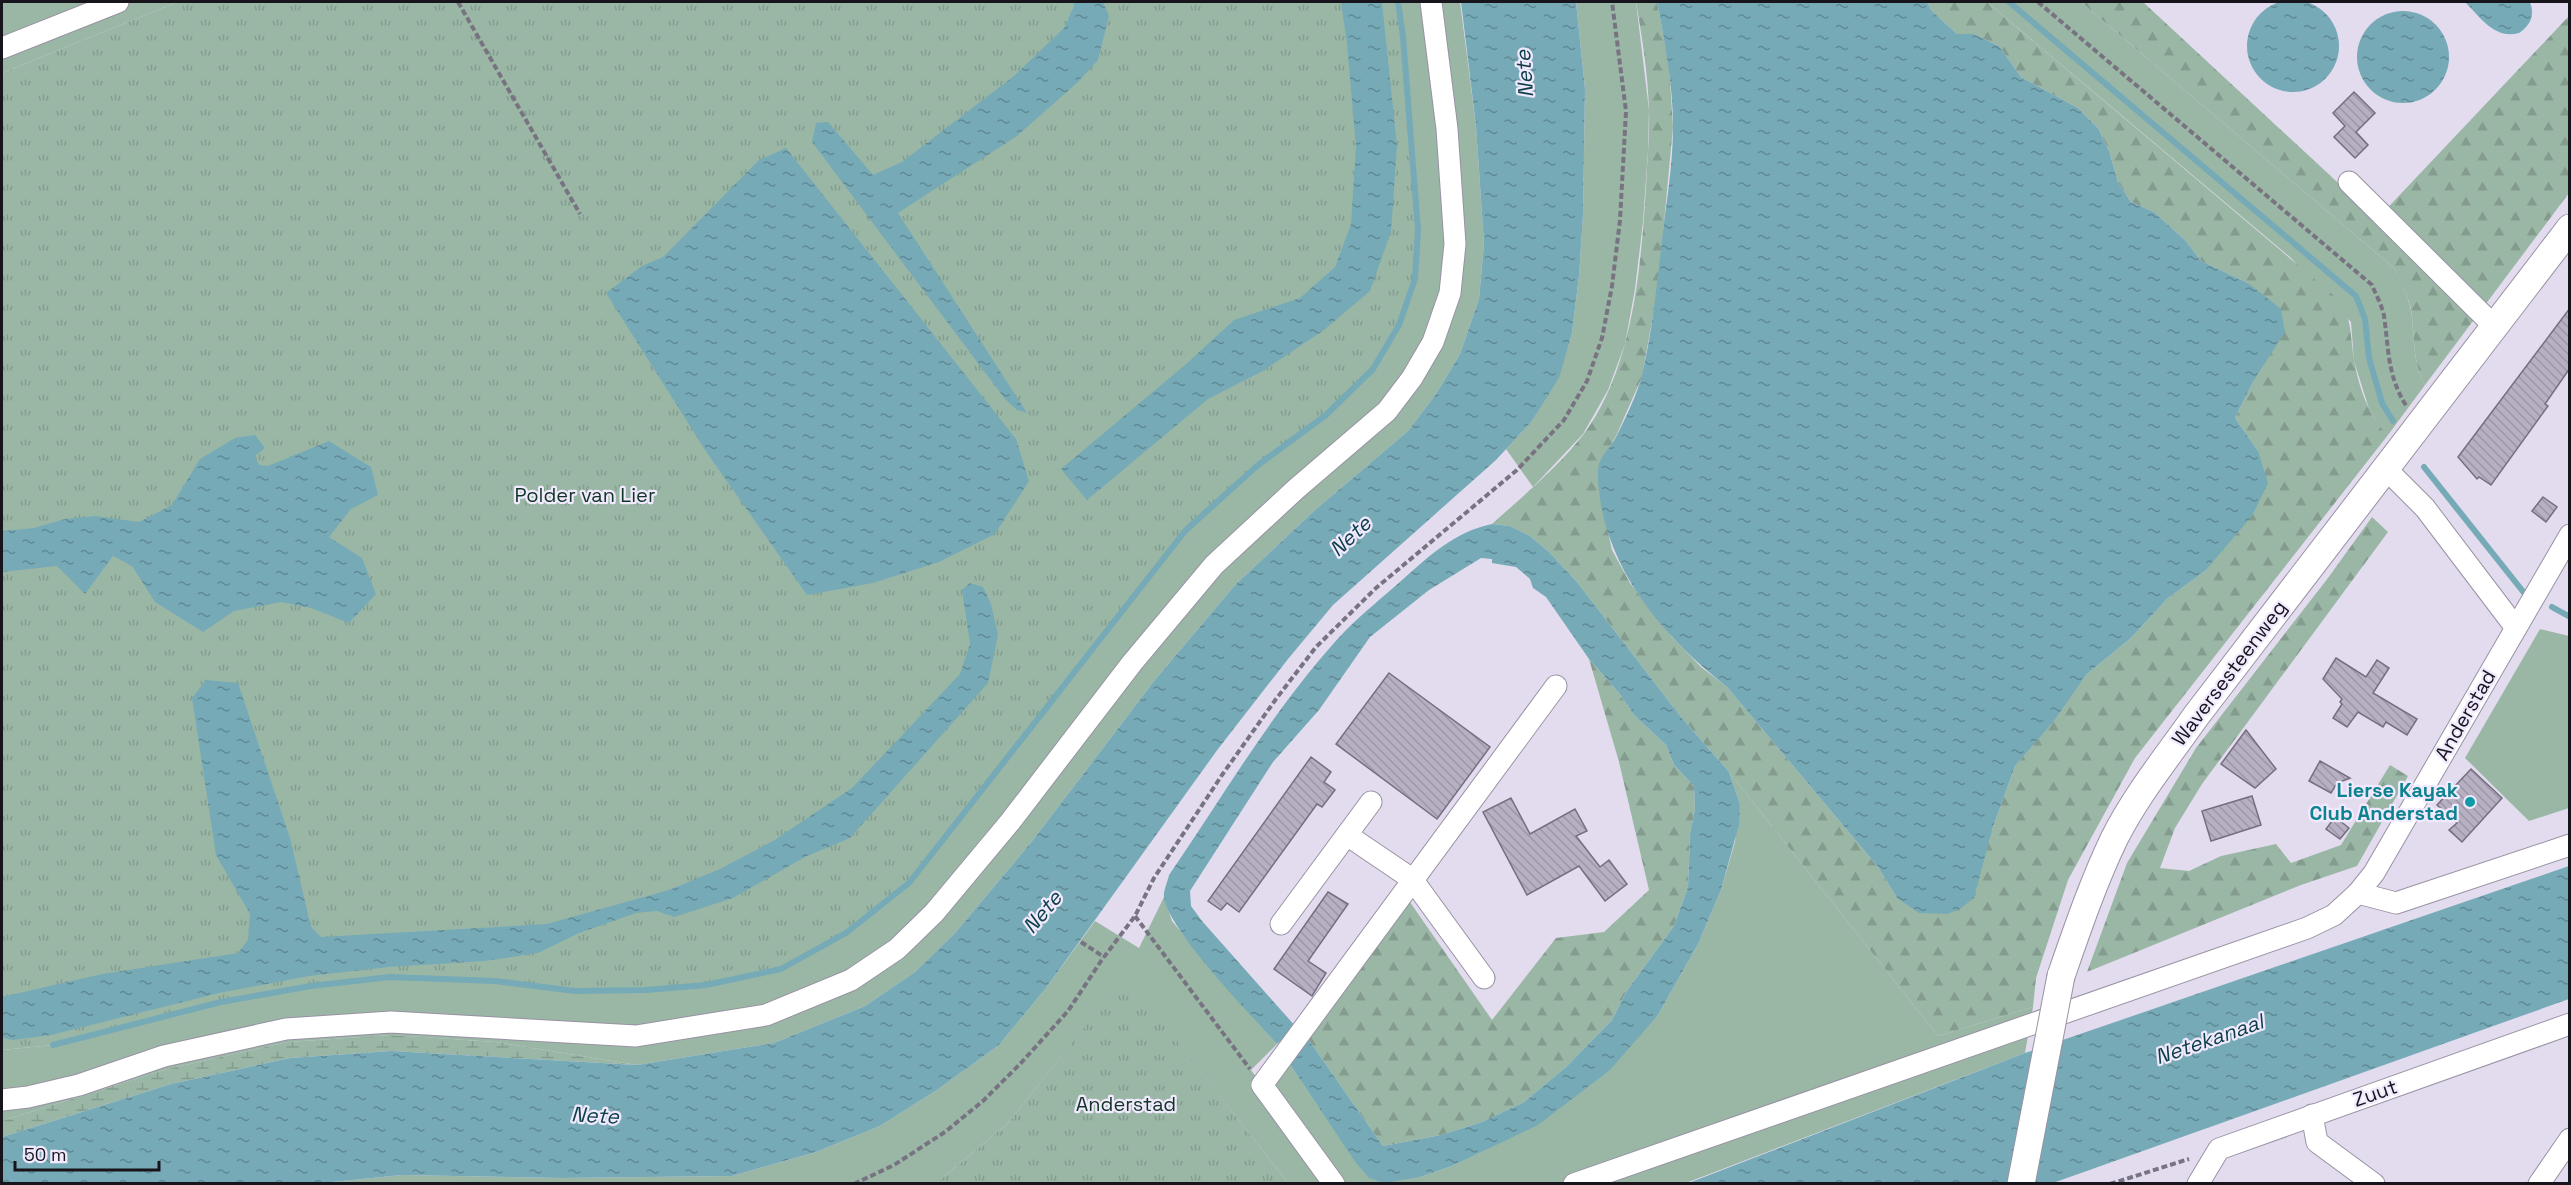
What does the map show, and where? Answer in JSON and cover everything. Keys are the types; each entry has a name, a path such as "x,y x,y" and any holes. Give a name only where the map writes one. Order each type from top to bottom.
{"main road":[{"name":"Waversesteenweg","path":"2021,1184 2061,976 2089,896 2115,837 2141,794 2203,707 2570,228"}],"street":[{"path":"2,48 118,2"},
{"path":"2,1100 28,1097 79,1085 164,1056 286,1029 391,1022 636,1036 766,1015 851,980 897,949 934,913 1010,822 1132,663 1214,565 1296,489 1387,411 1412,378 1433,342 1450,293 1455,244 1448,129 1431,2"},
{"path":"2349,182 2494,326"},
{"path":"2385,468 2425,508 2516,628"},
{"name":"Anderstad","path":"1574,1184 2307,928 2334,915 2358,893 2374,873 2570,535"},
{"path":"1334,1184 1262,1085 1556,686"},
{"path":"1281,924 1371,802"},
{"path":"1347,835 1412,879 1484,978"},
{"path":"2358,893 2396,903 2570,845"},
{"name":"Zuut","path":"2219,1149 2570,1024"},
{"path":"2312,1115 2317,1142 2374,1184"},
{"path":"2540,1184 2570,1139"},
{"path":"2198,1184 2219,1149"}],"path":[{"path":"458,2 580,214"},
{"path":"854,1184 894,1165 945,1132 983,1101 1068,1011 1135,916 1154,878 1216,785 1276,699 1316,647 1376,588 1517,470 1564,420 1587,381 1602,338 1620,220 1626,111 1612,2"},
{"path":"2038,2 2372,285 2384,314 2387,354 2400,396 2420,423"},
{"path":"1135,916 1262,1085"},
{"path":"1081,942 1104,957"},
{"path":"2110,1184 2219,1149"}],"green space":[{"path":"2,2 177,2 2,73"},
{"name":"Polder van Lier","path":"177,2 1399,2 1418,230 1415,279 1399,325 1373,369 1326,415 1258,465 1185,531 909,883 846,933 781,969 706,985 646,990 575,991 495,981 390,977 311,986 221,1002 53,1045 2,1050 2,73"},
{"path":"1399,2 1460,2 1476,126 1484,244 1479,299 1460,354 1436,394 1408,431 1315,510 1235,585 1154,681 1033,840 955,933 915,972 865,1006 774,1043 637,1065 496,1042 391,1035 288,1042 167,1069 2,1121 2,1050 53,1045 221,1002 311,986 390,977 495,981 575,991 646,990 706,985 781,969 909,883 1185,531 1258,465 1326,415 1373,369 1399,325 1415,279 1418,230"},
{"path":"1576,2 1636,2 1649,110 1643,222 1635,289 1625,344 1608,390 1583,434 1533,487 1506,449 1532,421 1558,378 1572,333 1583,215 1585,89"},
{"path":"1636,2 1657,2 1669,65 1673,127 1658,287 1642,377 1616,436 1599,465 1599,490 1612,550 1630,583 1672,637 1701,667 1727,687 1878,867 1897,898 1992,830 2015,766 2053,721 2087,674 2131,638 2167,599 2205,571 2258,451 2235,418 2254,380 2248,283 2201,261 2186,241 2154,212 2131,202 2118,182 2109,151 2098,128 2078,108 2021,77 1999,46 1974,34 1957,34 1931,10 1927,2 1987,2 2344,304 2362,390 2375,420 2388,435 2135,758 2068,880 2036,978 2033,1007 1938,1036 1729,772 1681,717 1577,582 1549,552 1530,536 1510,526 1492,524 1551,470 1583,435 1600,409 1624,349 1641,250 1649,138 1647,83"},
{"path":"1987,2 2081,2 2395,269 2410,305 2416,358 2425,385 2388,435 2380,428 2369,409 2354,361 2351,322 2291,258"},
{"path":"2081,2 2143,2 2377,219 2569,16 2569,193 2425,385 2416,358 2411,309 2395,269"},
{"path":"2372,517 2388,532 2202,784 2175,828 2160,868 2189,871 2221,856 2276,844 2291,863 2341,845 2390,765 2408,776 2357,866 2301,885 2087,972 2127,863 2196,748 2328,578"},
{"path":"2540,629 2569,636 2569,808 2529,821 2465,758"},
{"path":"1589,659 1619,693 1634,715 1666,745 1674,765 1694,786 1695,809 1690,834 1688,887 1674,926 1626,992 1612,1020 1566,1067 1524,1102 1482,1122 1441,1135 1383,1146 1308,1039 1405,895 1492,1020 1556,938 1604,932 1649,890 1619,762"},
{"path":"1729,772 1938,1036 2033,1007 2025,1053 1686,1183 1288,1183 1126,976 1008,1123 936,1183 312,1184 402,1175 562,1178 732,1176 816,1152 880,1126 937,1090 999,1045 1046,988 1095,921 1139,948 1164,897 1172,921 1277,1044 1251,1070 1269,1094 1287,1060 1318,1106 1420,1177 1452,1166 1489,1148 1658,1015 1698,944 1721,890 1735,842 1740,804"},
{"name":"Anderstad","path":"1126,975 1288,1183 936,1183 1008,1123"},
{"path":"391,1035 496,1042 637,1065 391,1051 290,1058 171,1084 2,1137 2,1121 167,1069 288,1042"}],"water":[{"path":"2293,0 2311,3 2326,13 2336,28 2339,46 2336,64 2326,79 2311,89 2293,92 2275,89 2260,79 2250,64 2247,46 2250,28 2260,13 2275,3"},
{"path":"1073,2 1103,2 1109,16 1098,60 1078,82 1017,136 898,213 1027,413 1017,410 1005,399 812,142 816,123 828,122 873,175 902,162 1014,76 1064,28 1074,6"},
{"path":"1341,2 1382,2 1397,146 1391,232 1370,291 1324,330 1263,371 1208,399 1087,500 1061,469 1185,365 1234,320 1300,298 1335,267 1351,224 1356,146"},
{"name":"Nete","path":"1461,2 1576,2 1585,89 1583,215 1572,333 1559,378 1532,421 1496,460 1333,605 1218,749 1046,988 999,1045 937,1090 880,1126 816,1152 732,1176 562,1178 402,1175 312,1184 2,1183 2,1137 171,1084 290,1058 391,1051 637,1065 774,1043 865,1006 915,972 955,933 1033,840 1154,681 1235,585 1315,510 1408,431 1436,394 1460,354 1479,299 1484,244 1476,126"},
{"path":"1657,2 1927,2 1931,10 1957,34 1974,34 1999,46 2021,77 2078,108 2098,128 2109,151 2118,182 2131,202 2154,212 2186,241 2201,261 2248,283 2281,309 2285,332 2254,380 2235,418 2258,451 2268,483 2252,516 2205,571 2167,599 2131,638 2087,674 2053,722 2015,766 1992,830 1974,898 1960,909 1947,914 1919,913 1897,898 1878,867 1727,687 1682,647 1643,601 1614,549 1605,521 1598,467 1627,415 1642,375 1653,312 1670,173 1673,142 1672,96"},
{"path":"2465,2 2530,2 2532,15 2529,23 2519,33 2503,33 2489,26"},
{"path":"2403,11 2421,14 2436,24 2446,39 2449,57 2446,75 2436,90 2421,100 2403,103 2385,100 2370,90 2360,75 2357,57 2360,39 2370,24 2385,14"},
{"path":"786,148 1016,439 1029,481 995,534 939,562 873,583 807,595 707,453 606,293 642,266 663,257 759,160"},
{"path":"255,435 265,448 255,456 259,465 268,466 329,441 371,467 378,495 351,509 329,537 362,558 376,594 349,623 311,608 281,602 234,611 203,632 155,602 132,566 113,556 85,594 57,566 2,572 2,531 34,528 65,519 95,516 139,522 172,505 200,459 235,438"},
{"path":"1492,524 1510,526 1530,536 1549,552 1577,582 1681,717 1729,772 1740,804 1739,825 1721,890 1698,944 1658,1015 1610,1070 1538,1125 1452,1166 1420,1177 1384,1183 1369,1178 1356,1163 1287,1060 1308,1039 1383,1146 1441,1135 1482,1122 1524,1102 1566,1067 1612,1020 1626,992 1674,926 1688,887 1690,834 1695,809 1694,786 1674,765 1666,745 1634,715 1619,693 1589,659 1546,597 1533,588 1530,579 1516,567 1492,563 1492,559 1481,558 1429,590 1370,637 1319,710 1273,762 1190,891 1191,906 1202,921 1296,1027 1277,1044 1231,994 1180,930 1169,911 1164,892 1169,875 1232,780 1297,687 1321,658 1346,630 1432,554 1466,533"},
{"path":"970,583 983,587 991,604 998,635 988,683 850,838 805,857 733,898 674,917 657,911 636,913 579,933 538,953 485,961 389,967 309,976 219,993 51,1035 13,1040 2,1038 2,997 102,974 238,953 248,940 250,914 216,855 192,698 206,680 238,683 290,838 311,927 321,937 547,924 669,890 720,869 773,841 852,788 960,674 970,644 962,590"},
{"name":"Netekanaal","path":"2569,866 2569,999 2053,1183 1686,1184 2025,1053"}],"building":[{"path":"2354,92 2375,113 2356,132 2368,145 2355,158 2334,137 2345,126 2333,113"},
{"path":"2570,308 2570,368 2545,404 2548,406 2491,485 2479,477 2477,479 2458,457"},
{"path":"2543,497 2557,507 2546,522 2532,511"},
{"path":"2336,658 2366,677 2377,660 2389,668 2373,693 2417,719 2407,735 2386,722 2383,727 2358,712 2347,727 2333,718 2342,704 2340,702 2342,699 2323,679"},
{"path":"1389,673 1490,747 1437,819 1336,744"},
{"path":"2246,730 2276,769 2255,788 2221,764"},
{"path":"1311,757 1331,772 1324,782 1335,790 1322,807 1317,804 1239,912 1227,903 1221,910 1208,901"},
{"path":"2320,761 2350,778 2337,783 2331,793 2309,781"},
{"name":"Lierse Kayak Club Anderstad","path":"2471,769 2502,798 2462,842 2449,830 2457,823 2437,805"},
{"path":"2252,796 2261,825 2211,841 2202,811"},
{"path":"1511,798 1530,834 1575,809 1587,831 1576,836 1600,867 1609,860 1627,884 1605,901 1579,866 1527,895 1483,812"},
{"path":"2335,817 2349,828 2340,839 2326,829"},
{"path":"1328,892 1348,904 1308,961 1326,973 1312,996 1274,969"}],"waterway":[{"path":"53,1045 221,1002 311,986 390,977 495,981 575,991 646,990 706,985 781,969 846,933 909,883 1185,531 1258,465 1326,415 1373,369 1399,325 1415,279 1418,230 1403,37 1398,2"},
{"path":"2009,2 2356,296 2365,319 2369,358 2382,403 2393,421"},
{"path":"2424,467 2525,594"},
{"path":"2552,607 2570,617"}],"place":[{"name":"Lierse Kayak Club Anderstad","path":"2470,802"}]}
